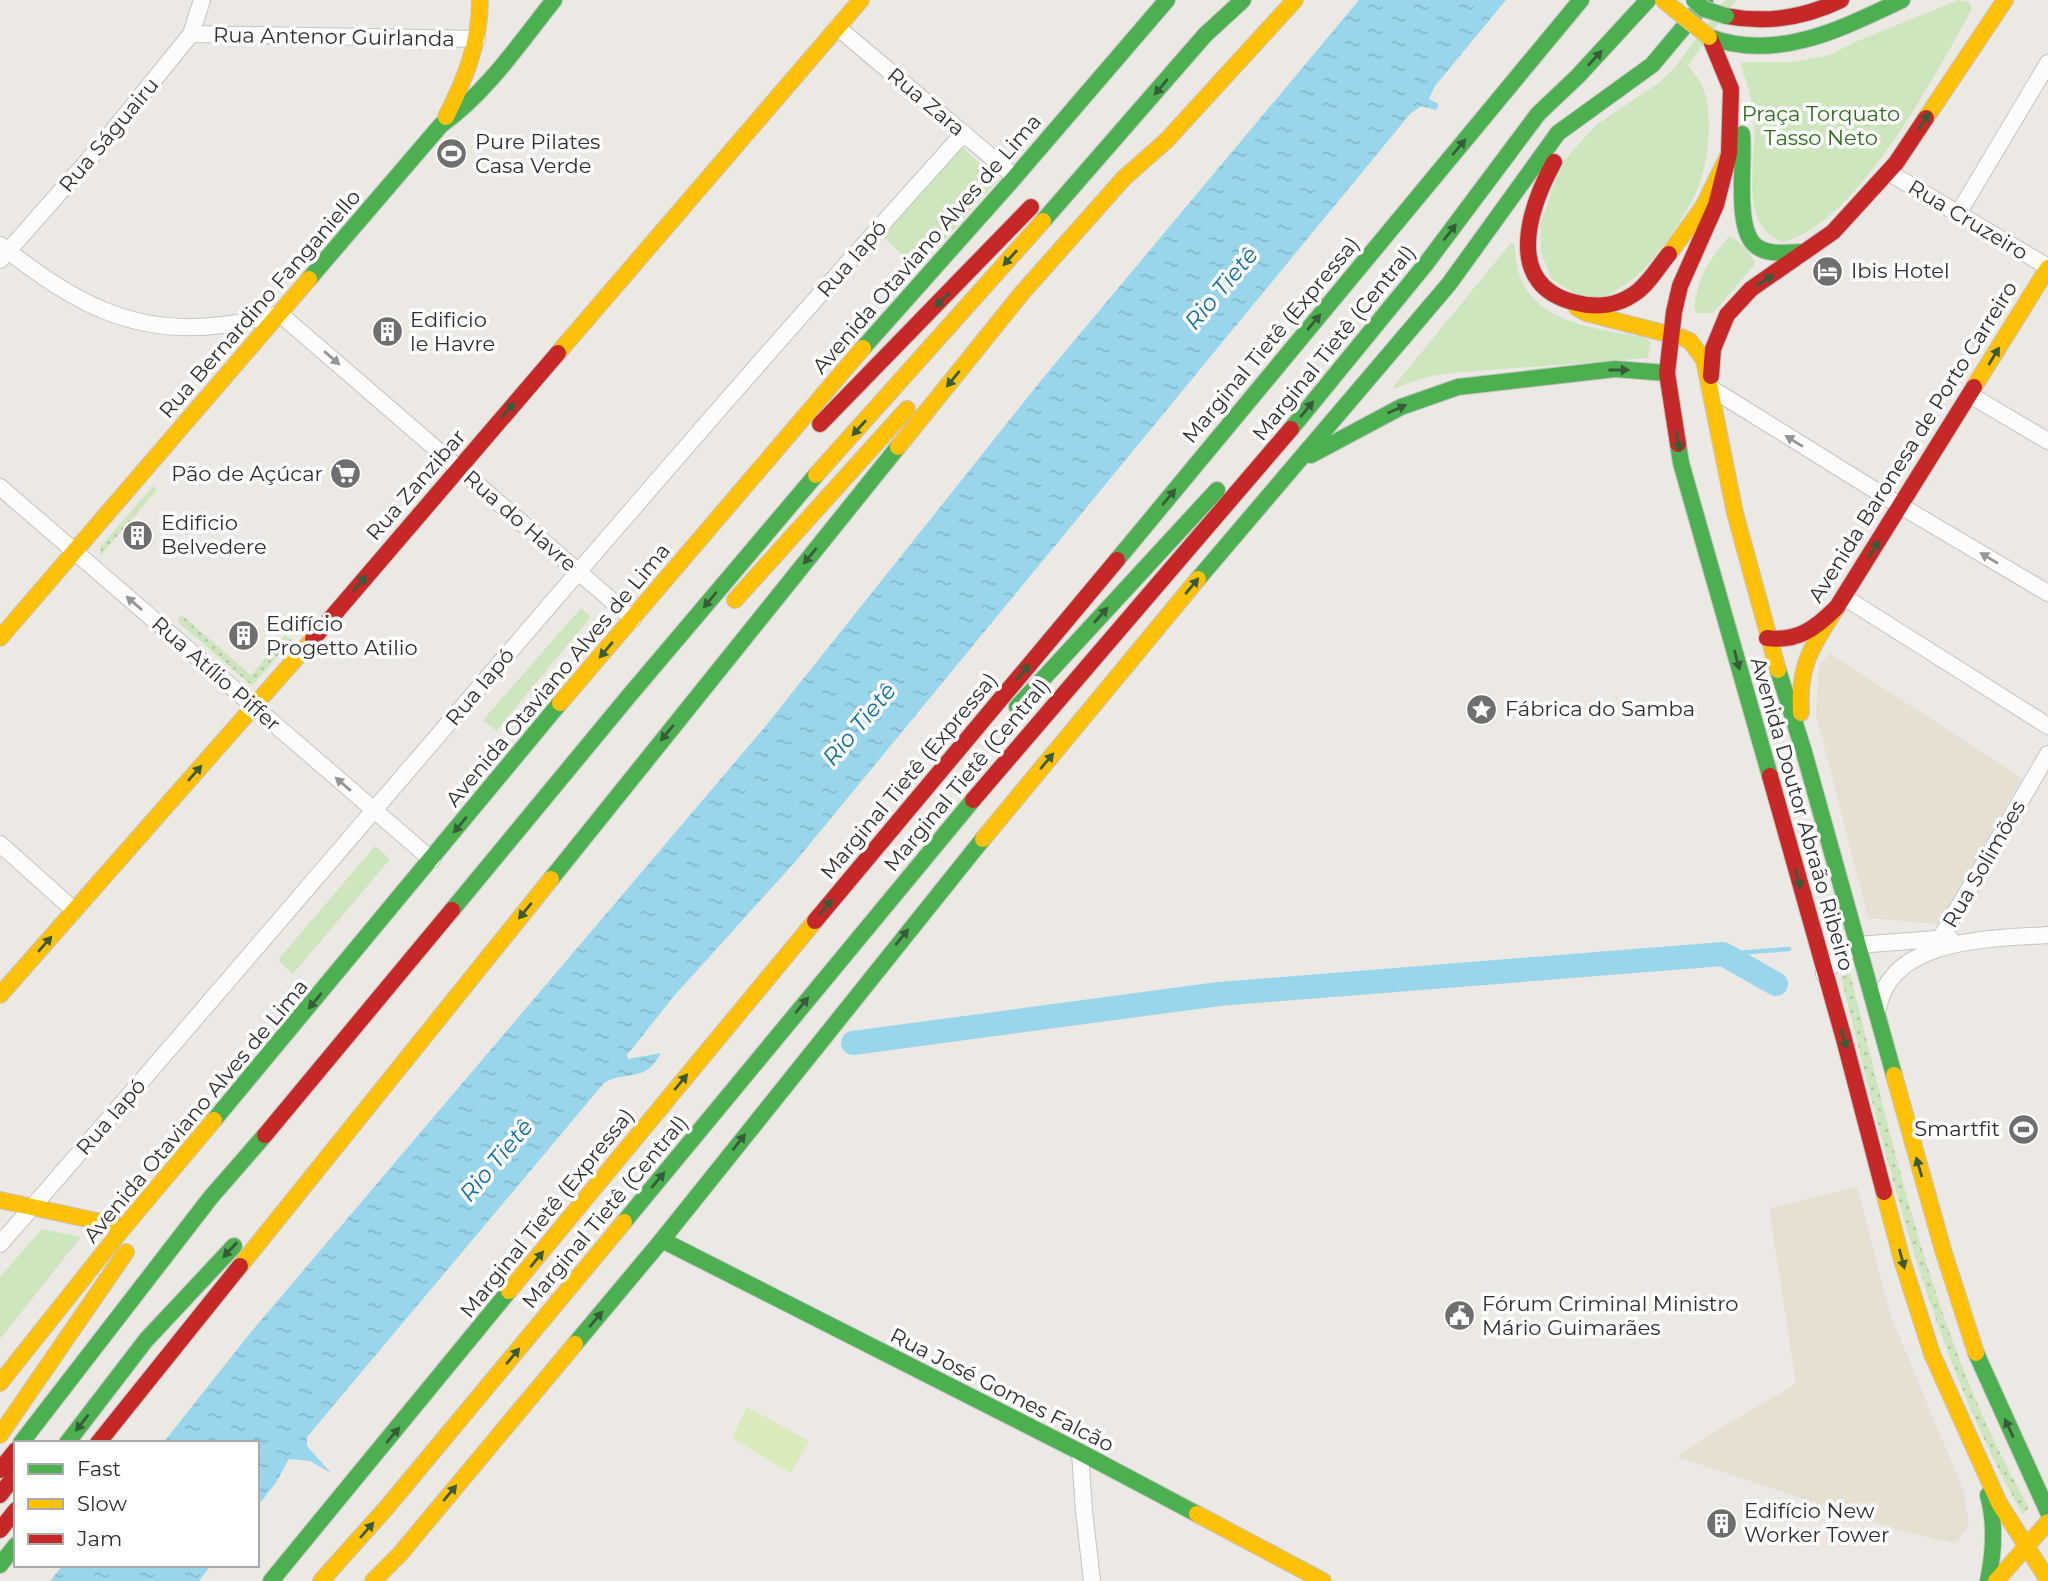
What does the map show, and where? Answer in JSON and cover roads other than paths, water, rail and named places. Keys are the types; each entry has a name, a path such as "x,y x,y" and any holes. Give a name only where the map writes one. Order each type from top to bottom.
{"main road":[{"path":"441,125 466,77 477,39 480,0"},
{"name":"Rua Bernardino Fanganiello","path":"0,638 441,125 458,115 554,0"},
{"name":"Rua Zanzibar","path":"0,995 254,707 861,0"},
{"path":"1205,35 1223,0"},
{"path":"23,1441 211,1197 628,697 815,477 1133,120 1205,35 1243,0"},
{"path":"100,1441 1022,293 1124,178 1167,141 1295,0"},
{"name":"Marginal Tietê (Expressa)","path":"271,1581 762,983 980,725 1581,0"},
{"name":"Marginal Tietê (Central)","path":"321,1581 388,1506 1012,754 1264,462 1425,265 1538,114 1578,76 1647,0"},
{"path":"1663,0 1710,38 1733,47 1786,44 1816,36 1902,0"},
{"path":"1693,0 1704,9 1751,22 1799,16 1841,0"},
{"path":"373,1581 400,1554 662,1240 928,905 1293,465 1448,284 1558,133 1573,118 1636,77 1664,53 1707,0"},
{"path":"1709,387 1713,349 1727,315 1751,289 1833,232 1868,196 1888,172 2005,0"},
{"name":"Avenida Otaviano Alves de Lima","path":"0,1383 124,1227 176,1169 519,753 883,324 1125,51 1163,1"},
{"name":"Avenida Doutor Abraão Ribeiro","path":"1710,38 1731,89 1729,154 1716,205 1680,286 1671,334 1667,373 1681,463 1825,974 1902,1260 1932,1354 1999,1503 2043,1575"},
{"path":"477,39 483,50 487,82"},
{"path":"1731,89 1743,140 1740,205 1751,242 1771,254 1782,256 1804,253"},
{"path":"1124,178 1144,144 1189,92"},
{"path":"1605,96 1560,151 1540,187 1529,230 1530,263 1539,282 1556,297 1586,313 1690,341 1704,360 1709,387"},
{"path":"1058,179 1109,131 1133,120"},
{"path":"1556,297 1581,305 1605,305 1615,304 1637,293 1676,247 1703,208 1729,154"},
{"path":"729,505 785,459 1043,194"},
{"name":"Avenida Baronesa de Porto Carreiro","path":"1755,634 1784,640 1805,635 1815,629 1840,602 2048,268"},
{"path":"726,610 975,334 1022,293"},
{"path":"1293,465 1389,413 1427,396 1458,387 1615,369 1667,373"},
{"name":"Avenida Doutor Abraão Ribeiro","path":"1709,387 1735,513 1755,634 1804,752 1877,1019 1974,1349 2048,1512"},
{"path":"980,725 1013,711 1229,478 1264,462"},
{"path":"1711,568 1724,581 1736,621 1755,634"},
{"path":"1804,752 1799,679 1802,664 1840,602"},
{"path":"628,697 670,673"},
{"path":"224,1207 257,1161 280,1116"},
{"path":"0,1436 167,1190 176,1169"},
{"path":"69,1441 146,1340 288,1187 316,1171"},
{"path":"0,1199 124,1227"},
{"name":"Rua José Gomes Falcão","path":"662,1240 1080,1452 1322,1581"},
{"path":"42,1441 191,1250"},
{"path":"0,1470 14,1452"},
{"path":"1976,1454 1976,1465 1989,1496 1995,1521 1988,1581"},
{"path":"2022,1455 2048,1467"},
{"path":"0,1495 14,1478"},
{"path":"0,1530 14,1512"},
{"path":"1996,1581 2048,1522"},
{"path":"0,1564 14,1547"}],"street":[{"name":"Rua Ságuairu","path":"3,252 99,148 191,34 202,0"},
{"name":"Rua Zara","path":"837,27 1015,177"},
{"name":"Rua Antenor Guirlanda","path":"191,34 477,39"},
{"path":"1958,214 2048,63"},
{"name":"Rua Iapó","path":"0,1244 375,812 579,572 964,133"},
{"name":"Rua Cruzeiro","path":"1888,172 2048,268"},
{"path":"3,252 81,300 118,317 152,326 222,325 280,314"},
{"name":"Rua do Havre","path":"280,314 633,618"},
{"path":"1709,387 2048,593"},
{"path":"1970,395 2048,441"},
{"name":"Rua Atílio Piffer","path":"0,486 432,860"},
{"path":"1840,602 2048,726"},
{"name":"Rua Solimões","path":"1941,937 2048,754"},
{"path":"0,844 74,910"},
{"path":"1825,974 1842,955 1857,945 1941,937 1980,940 2048,935"},
{"path":"1877,1019 1888,981 1906,963 1950,947 1980,940"},
{"path":"1080,1452 1092,1581"}],"water":[{"name":"Rio Tietê","path":"1359,0 1506,0 1435,86 1429,99 1439,104 1436,110 1421,106 1410,114 795,862 674,996 627,1055 628,1059 661,1053 653,1065 642,1072 604,1083 307,1437 307,1446 331,1473 310,1461 289,1459 259,1504 259,1441 165,1441 251,1332 764,728 1043,378"},
{"path":"61,1567 210,1567 199,1581 50,1581"}],"waterway":[{"path":"1723,954 1789,949"},
{"path":"853,1043 1219,994 1723,954 1776,984"}],"place":[{"name":"Pure Pilates Casa Verde","path":"452,154"},
{"name":"Ibis Hotel","path":"1828,271"},
{"name":"Edificio le Havre","path":"387,332"},
{"name":"Pão de Açúcar","path":"346,474"},
{"name":"Edificio Belvedere","path":"138,535"},
{"name":"Edifício Progetto Atilio","path":"243,636"},
{"name":"Fábrica do Samba","path":"1482,709"},
{"name":"Smartfit","path":"2023,1129"},
{"name":"Fórum Criminal Ministro Mário Guimarães","path":"1459,1316"},
{"name":"Edifício New Worker Tower","path":"1721,1523"}],"park label":[{"name":"Praça Torquato Tasso Neto","path":"1821,126"}]}
